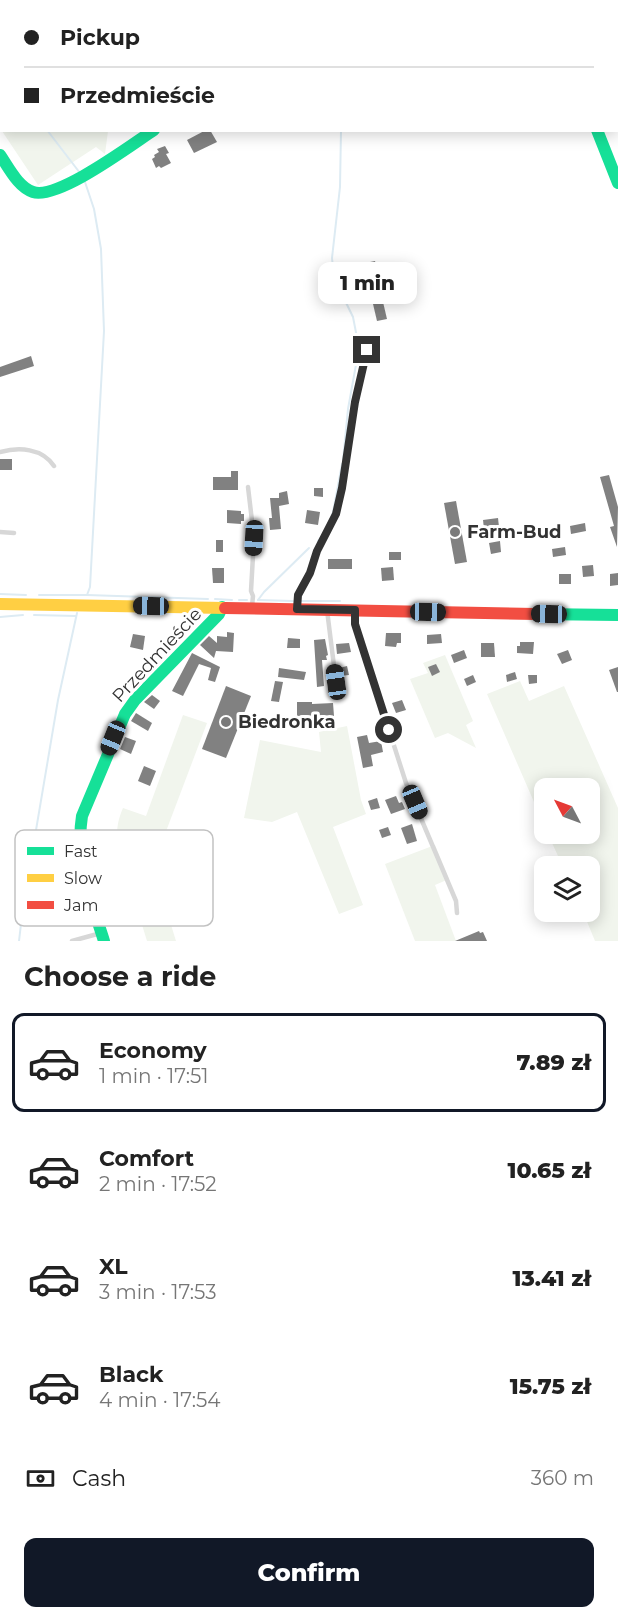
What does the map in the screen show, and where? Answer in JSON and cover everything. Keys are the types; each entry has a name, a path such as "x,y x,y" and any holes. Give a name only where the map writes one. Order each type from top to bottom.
{"main road":[{"path":"0,155 23,187 45,194 70,184 151,132"},
{"path":"602,132 618,183"},
{"path":"0,604 618,615"},
{"name":"Przedmieście","path":"78,830 125,714 135,700 212,621 222,607"}],"lane":[{"path":"297,609 298,595 336,514 355,402 367,350"},
{"path":"0,452 10,449 28,449 49,460 54,466"},
{"path":"248,487 254,538 252,608"},
{"path":"0,532 14,533"},
{"path":"327,609 336,682 333,693"},
{"path":"355,610 355,624 406,783 456,902 457,913"},
{"path":"72,941 102,937"}],"shaded area":[{"path":"3,132 108,132 105,154 96,147 38,185"},
{"path":"445,655 473,721 466,725 476,748 448,733 435,738 410,679 428,673 423,663"},
{"path":"520,681 529,701 564,686 618,808 618,941 595,941 587,922 600,922 600,856 558,856 553,844 600,844 600,778 534,778 534,802 487,694"},
{"path":"183,715 207,723 167,830 118,830 123,808 146,816"},
{"path":"347,726 361,800 366,814 333,827 363,905 339,914 297,812 272,822 244,818 260,740 321,752 319,732"},
{"path":"435,845 449,879 435,885 456,941 415,941 385,864"},
{"path":"142,926 171,926 176,941 147,941"}],"building":[{"path":"202,132 211,132 217,142 194,153 187,140"},
{"path":"165,146 171,163 156,168 152,159 159,152 157,149"},
{"path":"375,261 377,268 367,270 365,263"},
{"path":"383,302 387,319 377,321 373,304"},
{"path":"31,356 34,366 0,377 0,367"},
{"path":"0,459 12,459 12,470 0,470"},
{"path":"231,471 238,471 238,490 213,490 213,477 231,477"},
{"path":"609,475 618,507 617,547 610,527 614,526 600,477"},
{"path":"314,488 323,488 323,497 314,496"},
{"path":"287,491 289,504 279,506 281,529 270,530 269,518 272,518 270,498 279,498 279,493"},
{"name":"Farm-Bud","path":"456,501 467,562 455,564 444,503"},
{"path":"227,510 241,511 241,514 244,514 244,521 241,521 241,524 227,523"},
{"path":"307,510 320,512 318,525 305,523"},
{"path":"498,518 499,527 484,529 483,520"},
{"path":"585,523 586,531 571,534 570,526"},
{"path":"216,540 223,540 223,552 216,552"},
{"path":"500,541 501,552 491,554 489,543"},
{"path":"565,547 566,555 553,557 552,549"},
{"path":"389,552 401,552 401,560 389,560"},
{"path":"328,559 352,559 352,569 328,569"},
{"path":"593,565 594,576 583,577 582,566"},
{"path":"393,567 394,580 382,581 381,568"},
{"path":"212,568 224,568 224,583 213,583"},
{"path":"618,573 618,585 610,586 610,574"},
{"path":"559,574 571,574 571,584 559,584"},
{"path":"227,632 234,633 233,652 216,651 214,658 200,645 209,636 217,643 217,636 227,637"},
{"path":"386,633 401,633 401,643 397,643 396,647 385,646"},
{"path":"133,634 145,636 143,650 130,647"},
{"path":"441,634 442,643 427,644 427,635"},
{"path":"288,638 300,639 300,648 287,648"},
{"path":"325,639 328,655 327,660 322,660 324,686 317,687 314,640"},
{"path":"520,642 534,642 533,654 517,653 517,646 520,646"},
{"path":"349,643 351,652 337,654 336,644"},
{"path":"481,643 494,643 495,657 481,657"},
{"path":"464,650 467,658 454,663 451,655"},
{"path":"568,650 572,660 562,664 557,654"},
{"path":"192,653 220,667 215,682 208,680 211,668 199,664 183,696 172,691"},
{"path":"436,664 440,672 432,676 428,667"},
{"path":"347,666 349,675 340,676 339,668"},
{"path":"618,667 618,692 617,692 609,670"},
{"path":"279,668 306,672 304,680 278,677"},
{"path":"515,672 517,679 507,682 506,675"},
{"path":"473,675 476,682 467,686 464,679"},
{"path":"528,675 537,675 537,683 529,684"},
{"path":"275,681 283,682 279,702 271,701"},
{"name":"Biedronka","path":"226,686 251,696 226,758 202,749"},
{"path":"152,695 160,701 154,709 144,702"},
{"path":"402,700 406,710 396,713 392,703"},
{"path":"297,702 333,703 334,716 297,716"},
{"path":"136,713 152,723 148,731 131,721"},
{"path":"367,735 369,743 381,741 383,752 371,755 373,766 363,768 357,737"},
{"path":"125,737 136,741 131,754 120,749"},
{"path":"144,766 156,771 150,786 138,781"},
{"path":"396,796 405,809 391,814 385,800"},
{"path":"377,798 380,808 371,810 368,801"},
{"path":"412,824 417,841 407,844 401,828"},
{"path":"388,827 391,835 382,838 379,830"},
{"path":"479,931 483,932 487,941 455,941"}],"waterway":[{"path":"49,132 80,173"},
{"path":"341,132 340,187 332,258 334,278 353,317 359,348 348,409 343,460"},
{"path":"39,595 87,595 90,587 104,331 101,249 94,209 84,179"},
{"path":"329,523 342,464"},
{"path":"318,541 324,533"},
{"path":"258,600 309,548"},
{"path":"0,594 26,595"},
{"path":"87,595 208,599"},
{"path":"215,599 232,600"},
{"path":"239,600 247,600"},
{"path":"258,600 293,601"},
{"path":"300,601 340,601"},
{"path":"36,830 58,700 77,613"},
{"path":"0,617 23,615"},
{"path":"34,615 76,616"},
{"path":"19,941 21,926"}],"traffic: fast":[{"path":"0,155 23,186 33,192 44,192 59,188 94,170 151,132"},
{"path":"598,132 618,183"},
{"path":"80,830 82,816 125,714 135,700 219,614 222,607"},
{"path":"535,614 618,615"},
{"path":"99,926 104,941"}],"traffic: slow":[{"path":"0,604 225,608"}],"traffic: jam":[{"path":"225,608 535,614"}],"place":[{"name":"Farm-Bud","path":"455,532"},
{"name":"Biedronka","path":"226,722"}],"route":[{"path":"367,350 359,380 336,514 298,595 297,609 355,610 355,624 389,730"}]}
